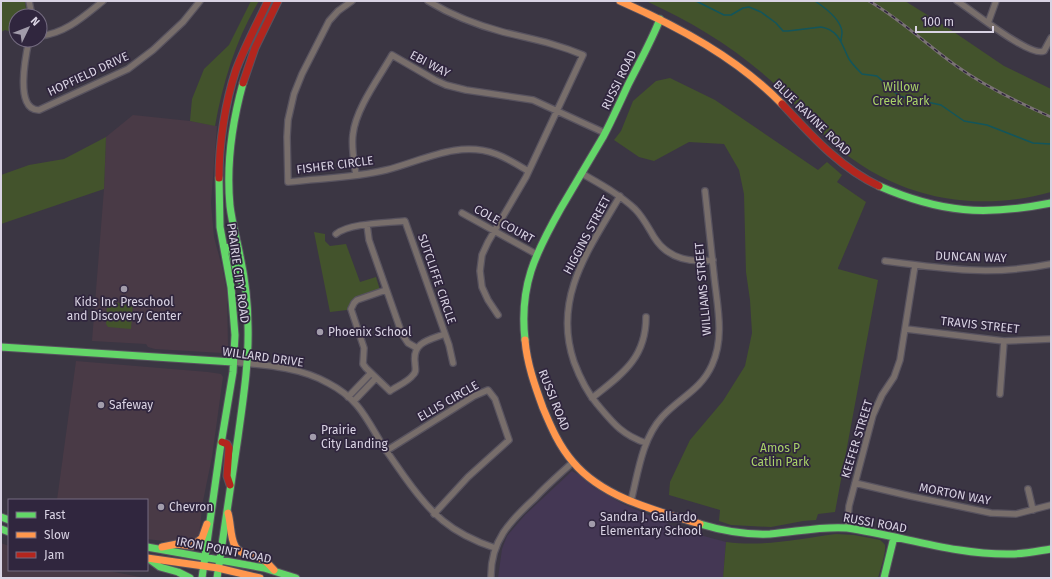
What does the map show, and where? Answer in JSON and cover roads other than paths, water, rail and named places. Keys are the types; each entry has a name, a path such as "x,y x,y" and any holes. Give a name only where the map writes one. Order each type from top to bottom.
{"main road":[{"name":"PRAIRIE CITY ROAD","path":"202,578 233,362 235,335 231,287 220,227 219,176 223,124 236,71 268,1"},
{"name":"PRAIRIE CITY ROAD","path":"217,578 231,487 247,364 248,314 230,206 229,164 233,128 240,92 267,21 278,1"},
{"name":"BLUE RAVINE ROAD","path":"620,1 660,19 702,42 754,79 785,106 814,138 836,158 856,172 887,190 932,205 968,210 1007,211 1051,203"},
{"name":"RUSSI ROAD","path":"660,19 605,133 536,254 524,298 523,331 525,349 532,376 545,414 564,451 573,462 596,482 619,496 711,528 737,533 762,534 817,528 847,528 974,553 990,554 1028,554 1051,549"},
{"path":"224,247 231,248 236,272 245,289"},
{"name":"WILLARD DRIVE","path":"1,347 233,362"},
{"path":"222,442 227,444 229,448 227,476 231,487"},
{"path":"158,548 177,544 192,546 202,538 209,515 213,509"},
{"path":"227,512 231,524 231,534 235,547 240,552 252,555 265,561 274,570"},
{"path":"884,578 894,537"},
{"name":"IRON POINT ROAD","path":"148,546 274,570 296,578"},
{"name":"IRON POINT ROAD","path":"148,558 218,568 260,578"},
{"path":"148,559 160,567 178,572 190,578"}],"street":[{"path":"48,34 70,27 103,1"},
{"name":"HOPFIELD DRIVE","path":"28,48 23,74 24,90 29,106 33,110 39,110 119,74 141,60 183,22 200,1"},
{"name":"FISHER CIRCLE","path":"352,1 338,11 330,21 302,74 291,104 287,137 288,182 356,175 386,170 448,151 468,149 486,151 495,154 528,171"},
{"path":"428,1 458,17 487,27 549,42 583,55 528,171 482,255 480,279 484,294 498,315"},
{"path":"957,1 1008,36 1036,52 1040,53 1044,51 1051,38"},
{"path":"988,23 996,1"},
{"name":"EBI WAY","path":"356,175 353,140 357,118 392,55 446,85 466,90 523,98 544,104 605,133"},
{"path":"581,173 620,196 636,210 659,244 676,257 690,261 713,260"},
{"name":"WILLIAMS STREET","path":"631,501 646,443 652,430 663,415 697,387 703,380 715,358 719,333 705,191"},
{"name":"HIGGINS STREET","path":"620,196 579,268 574,280 569,302 568,323 571,349 580,379 592,398 619,429 632,438 646,443"},
{"name":"COLE COURT","path":"462,213 536,254"},
{"name":"SUTCLIFFE CIRCLE","path":"368,225 405,221 445,334 426,341 417,348"},
{"path":"336,234 345,228 368,225 369,240 403,337 411,345 417,348 414,356 416,370 414,375 390,391 371,373 364,364 364,350 351,309 357,300 386,290"},
{"name":"DUNCAN WAY","path":"885,261 981,271 1022,269 1051,264"},
{"name":"KEEFER STREET","path":"847,528 849,506 875,410 898,369 906,328 914,265"},
{"path":"592,398 624,372 636,358 644,338 646,317"},
{"name":"TRAVIS STREET","path":"906,328 1004,341 1051,339"},
{"path":"445,334 452,362"},
{"path":"1000,394 1004,341"},
{"name":"WILLARD DRIVE","path":"233,362 293,370 328,382 354,401 368,419 386,451 419,497 434,514 461,534 496,548"},
{"path":"348,397 371,373"},
{"path":"354,401 376,378"},
{"name":"ELLIS CIRCLE","path":"386,451 474,396 488,390 495,399 509,440 468,477 434,514"},
{"path":"491,578 496,548 509,523 573,462"},
{"name":"MORTON WAY","path":"855,483 991,513 1016,514 1051,504"},
{"path":"1028,489 1033,510"}],"waterway":[{"path":"696,1 724,15 731,15 743,8 749,7 761,12 776,23 783,31 821,27 832,31 840,39 849,59 862,74 877,76 899,96 941,105 964,121 987,125 1033,143 1051,144"},
{"path":"815,1 827,10 839,23 842,32 841,41"}],"railway":[{"path":"869,1 913,32 966,73 1026,106 1051,117"}],"place":[{"name":"Kids Inc Preschool and Discovery Center","path":"124,289"},
{"name":"Phoenix School","path":"320,332"},
{"name":"Safeway","path":"101,405"},
{"name":"Prairie City Landing","path":"313,437"},
{"name":"Chevron","path":"161,507"},
{"name":"Sandra J. Gallardo Elementary School","path":"592,524"}],"park label":[{"name":"Willow Creek Park","path":"901,94"},
{"name":"Amos P Catlin Park","path":"780,455"}]}
